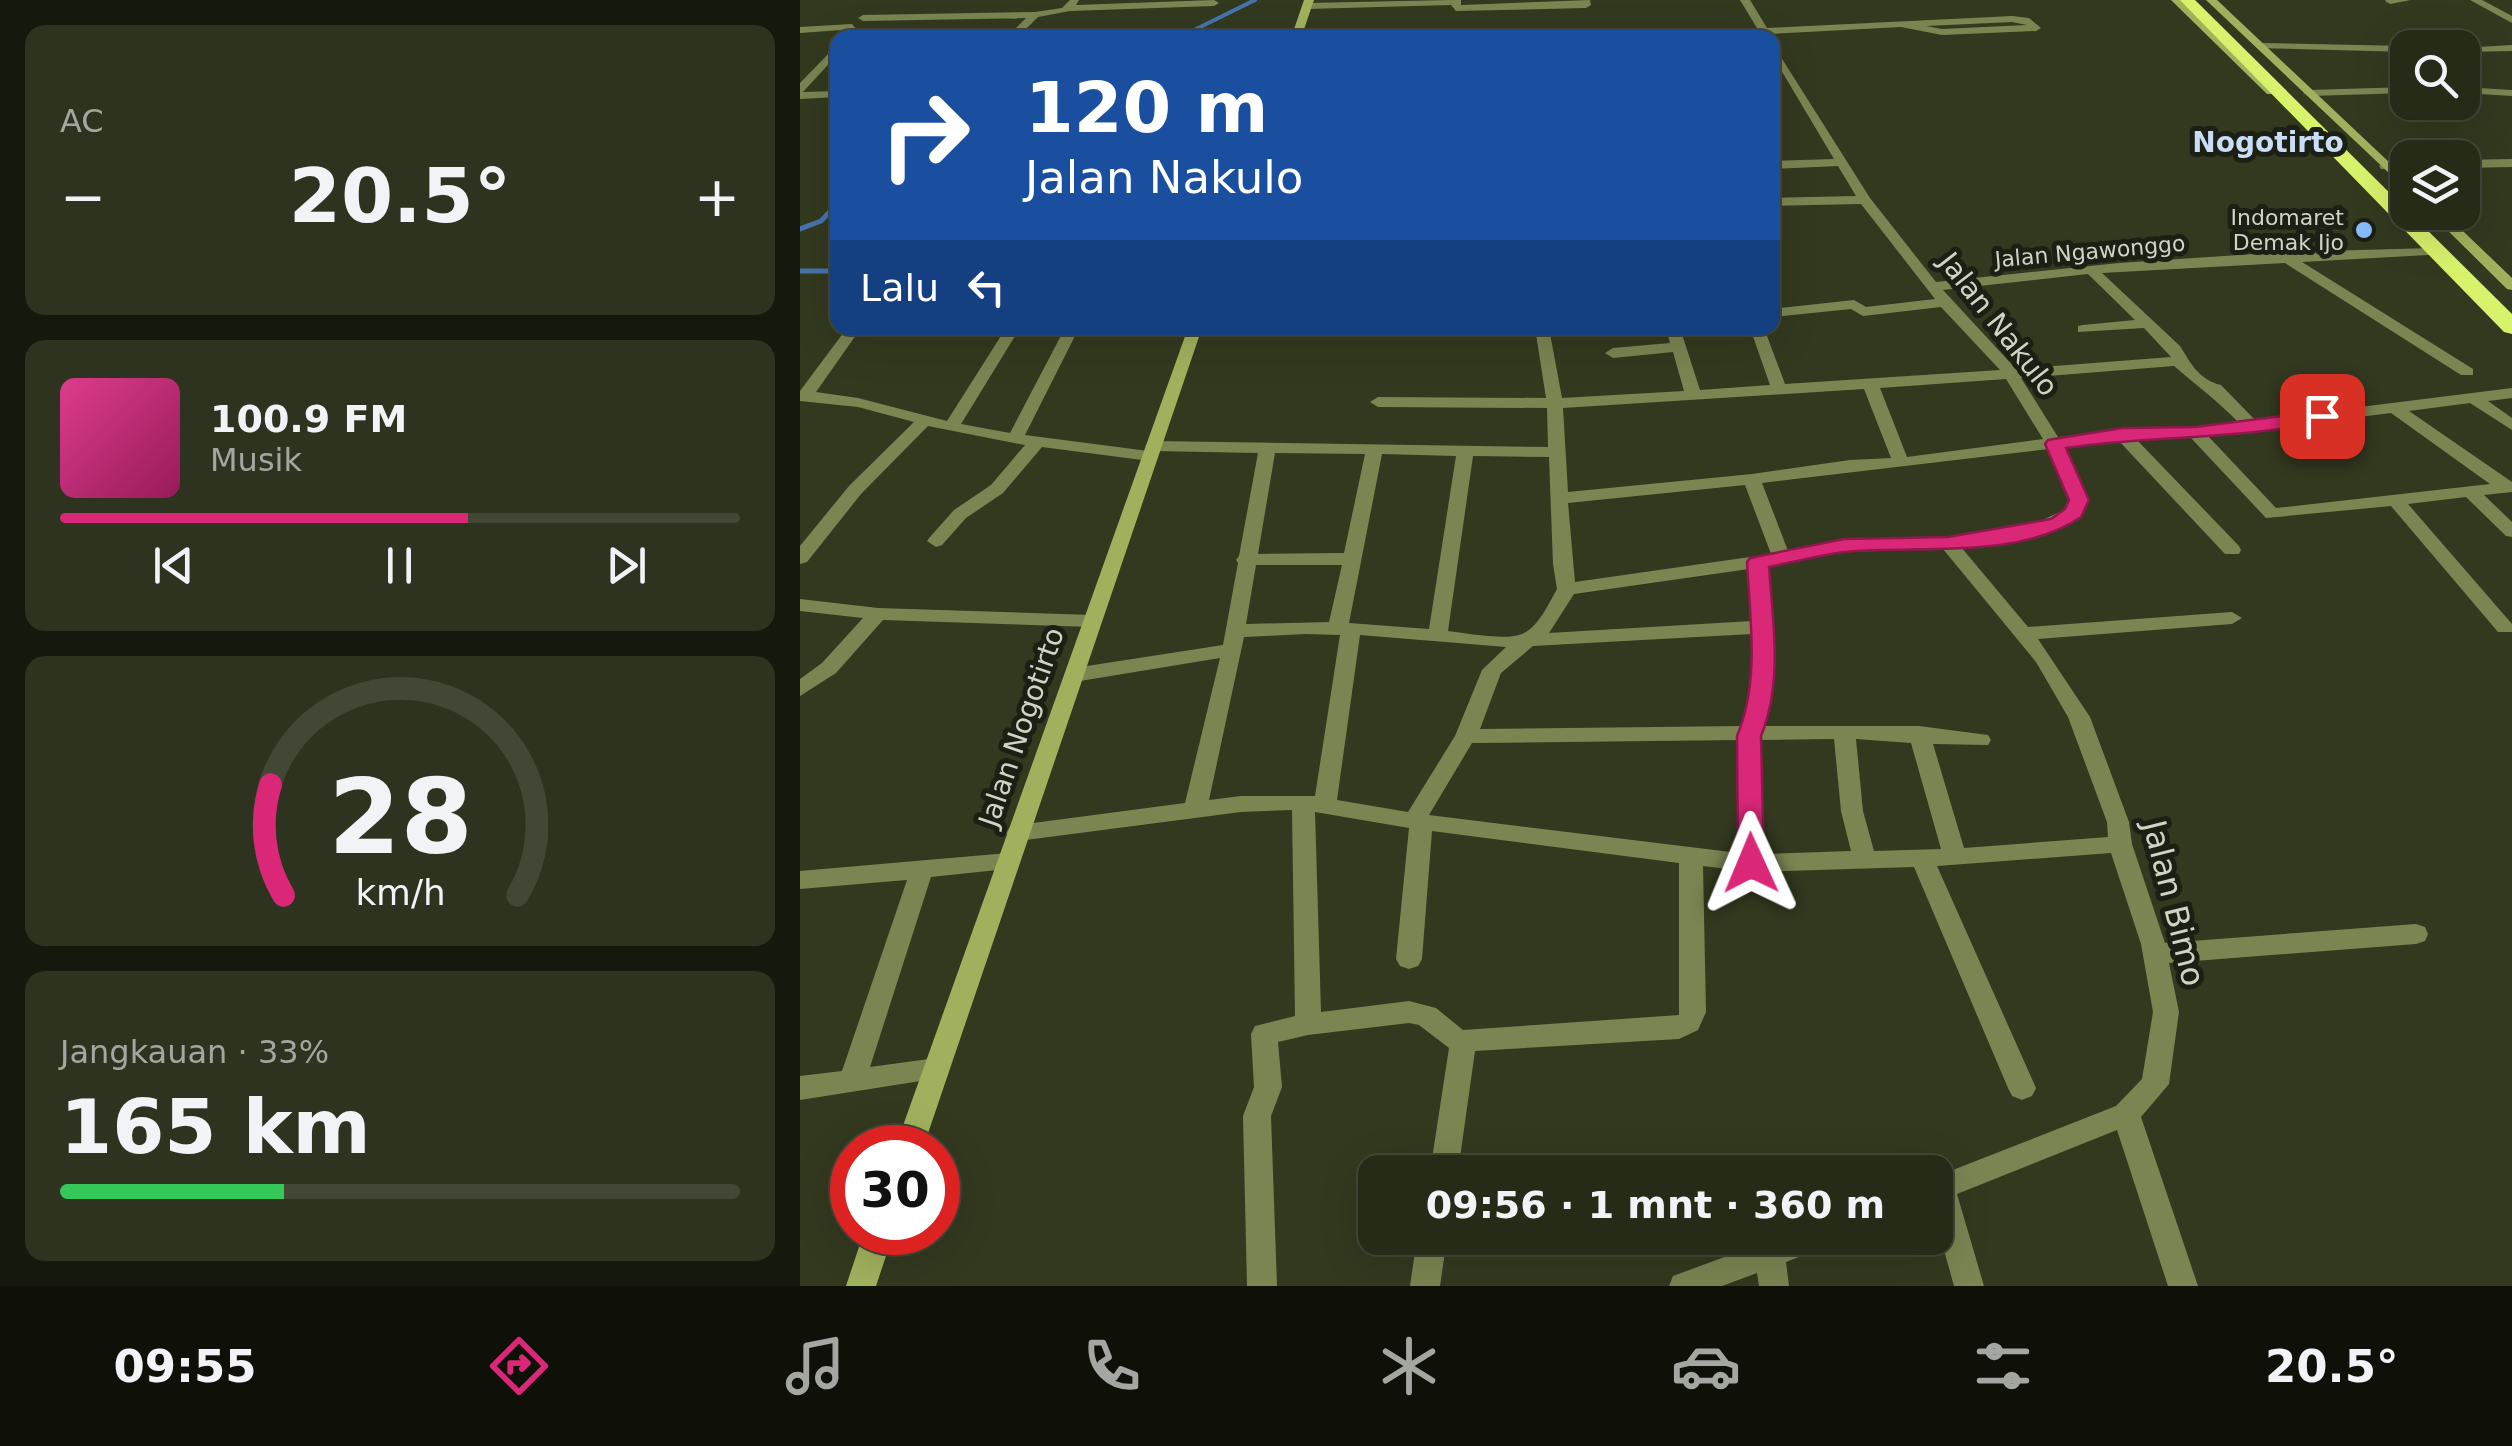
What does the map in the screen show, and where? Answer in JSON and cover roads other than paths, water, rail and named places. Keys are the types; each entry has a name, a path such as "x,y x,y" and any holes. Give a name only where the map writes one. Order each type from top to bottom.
{"highway":[{"path":"2186,0 2332,134"},
{"path":"2201,0 2390,199"},
{"path":"2420,230 2512,327"},
{"path":"2440,230 2512,300"}],"street":[{"path":"984,16 1000,0"},
{"path":"1306,7 1452,1 1456,8 1586,4 1585,0"},
{"path":"1745,0 1764,30"},
{"path":"2176,0 2390,199"},
{"path":"2211,0 2390,171"},
{"path":"2390,1 2406,0"},
{"path":"2475,0 2512,20"},
{"path":"850,30 863,18 869,2"},
{"path":"863,18 1035,15 1072,4 1214,4"},
{"path":"1306,7 1438,12"},
{"path":"972,30 1020,28 1035,15"},
{"path":"1780,33 1904,25 2021,19 2036,28 1942,32 1904,25"},
{"path":"800,30 830,31"},
{"path":"2260,46 2390,49"},
{"path":"2480,49 2512,48"},
{"path":"800,93 830,57"},
{"name":"Jalan Nakulo","path":"1567,589 1844,546 1948,543 2036,530 2074,512 2079,500 2054,444 2009,371 1940,294 1865,200 1780,66"},
{"path":"2309,93 2390,91"},
{"path":"2480,91 2512,93"},
{"path":"800,93 830,94"},
{"path":"1780,165 1842,162"},
{"path":"2480,164 2512,163"},
{"path":"2385,166 2390,166"},
{"path":"1780,202 1865,200"},
{"path":"2413,230 2428,252 2512,335"},
{"path":"2454,230 2512,286"},
{"name":"Jalan Ngawonggo","path":"1780,311 1854,304 1863,312 1940,294 2091,270 2284,256 2428,252"},
{"path":"2284,256 2467,372"},
{"path":"2091,270 2180,355 2178,361"},
{"path":"2082,329 2147,323"},
{"path":"802,396 849,335"},
{"path":"951,427 1009,335"},
{"path":"1016,439 1068,335"},
{"name":"Jalan Nogotirto","path":"917,1125 1192,335"},
{"path":"1409,959 1417,822 1466,736 1492,670 1543,627 1567,589 1562,564 1554,404 1542,335"},
{"path":"1675,335 1693,392"},
{"path":"1759,335 1778,387"},
{"path":"1613,352 1678,347"},
{"path":"1378,402 1554,404 2178,361 2209,388 2215,388 2251,426"},
{"path":"1871,385 1901,463"},
{"path":"1561,498 1850,465 1901,463 2122,434 2251,426 2512,392"},
{"path":"802,396 865,401 951,427 1016,439 1152,451 1556,452"},
{"path":"2473,398 2512,425"},
{"path":"2393,407 2508,487"},
{"path":"803,550 855,490 926,420"},
{"path":"2195,432 2267,512 2291,513 2508,487"},
{"path":"2122,434 2232,550"},
{"path":"936,542 960,514 997,489 1036,442"},
{"path":"1195,810 1232,641 1267,449"},
{"path":"1308,1024 1314,803 1345,630 1352,559 1374,450"},
{"path":"1438,634 1465,451"},
{"path":"1752,479 1781,556"},
{"path":"2468,491 2512,532"},
{"path":"2394,499 2505,628"},
{"name":"Jalan Bimo","path":"1948,543 2044,659 2079,717 2118,822 2120,844 2155,954 2166,1012 2155,1084 2126,1114 1953,1183"},
{"path":"1245,560 1352,559"},
{"path":"1751,863 1749,736 1756,720 1764,665 1758,562"},
{"path":"800,605 878,614 1092,621"},
{"path":"800,690 830,668 878,614"},
{"path":"2024,634 2232,618"},
{"path":"1074,675 1232,641 1345,630 1438,634 1474,641 1523,641 1760,626"},
{"path":"1466,736 1844,732 1919,733 1980,740"},
{"path":"1844,732 1852,812 1865,860"},
{"path":"1919,733 1954,857"},
{"path":"1018,833 1195,810 1314,803 1417,822 1751,863 1954,857 2120,844"},
{"path":"1262,1286 1257,1116 1268,1087 1264,1034 1308,1024 1409,1012 1427,1016 1452,1038 1464,1041 1679,1028 1689,1022 1693,1012 1690,855"},
{"path":"1922,858 2022,1088"},
{"path":"800,880 1008,862"},
{"path":"852,1080 922,869"},
{"path":"2155,954 2416,934"},
{"path":"1447,1155 1464,1041"},
{"path":"800,1088 936,1069"},
{"path":"2126,1114 2184,1286"},
{"path":"1953,1238 1968,1286"},
{"path":"861,1286 871,1255"},
{"path":"1425,1286 1430,1255"},
{"path":"1684,1286 1767,1255"},
{"path":"1770,1255 1774,1286"}],"waterway":[{"path":"1194,30 1255,0"},
{"path":"800,229 821,221 830,211"},
{"path":"800,271 830,271"}],"place":[{"name":"Indomaret Demak Ijo","path":"2364,230"}],"district":[{"name":"Nogotirto","path":"2268,142"}]}
